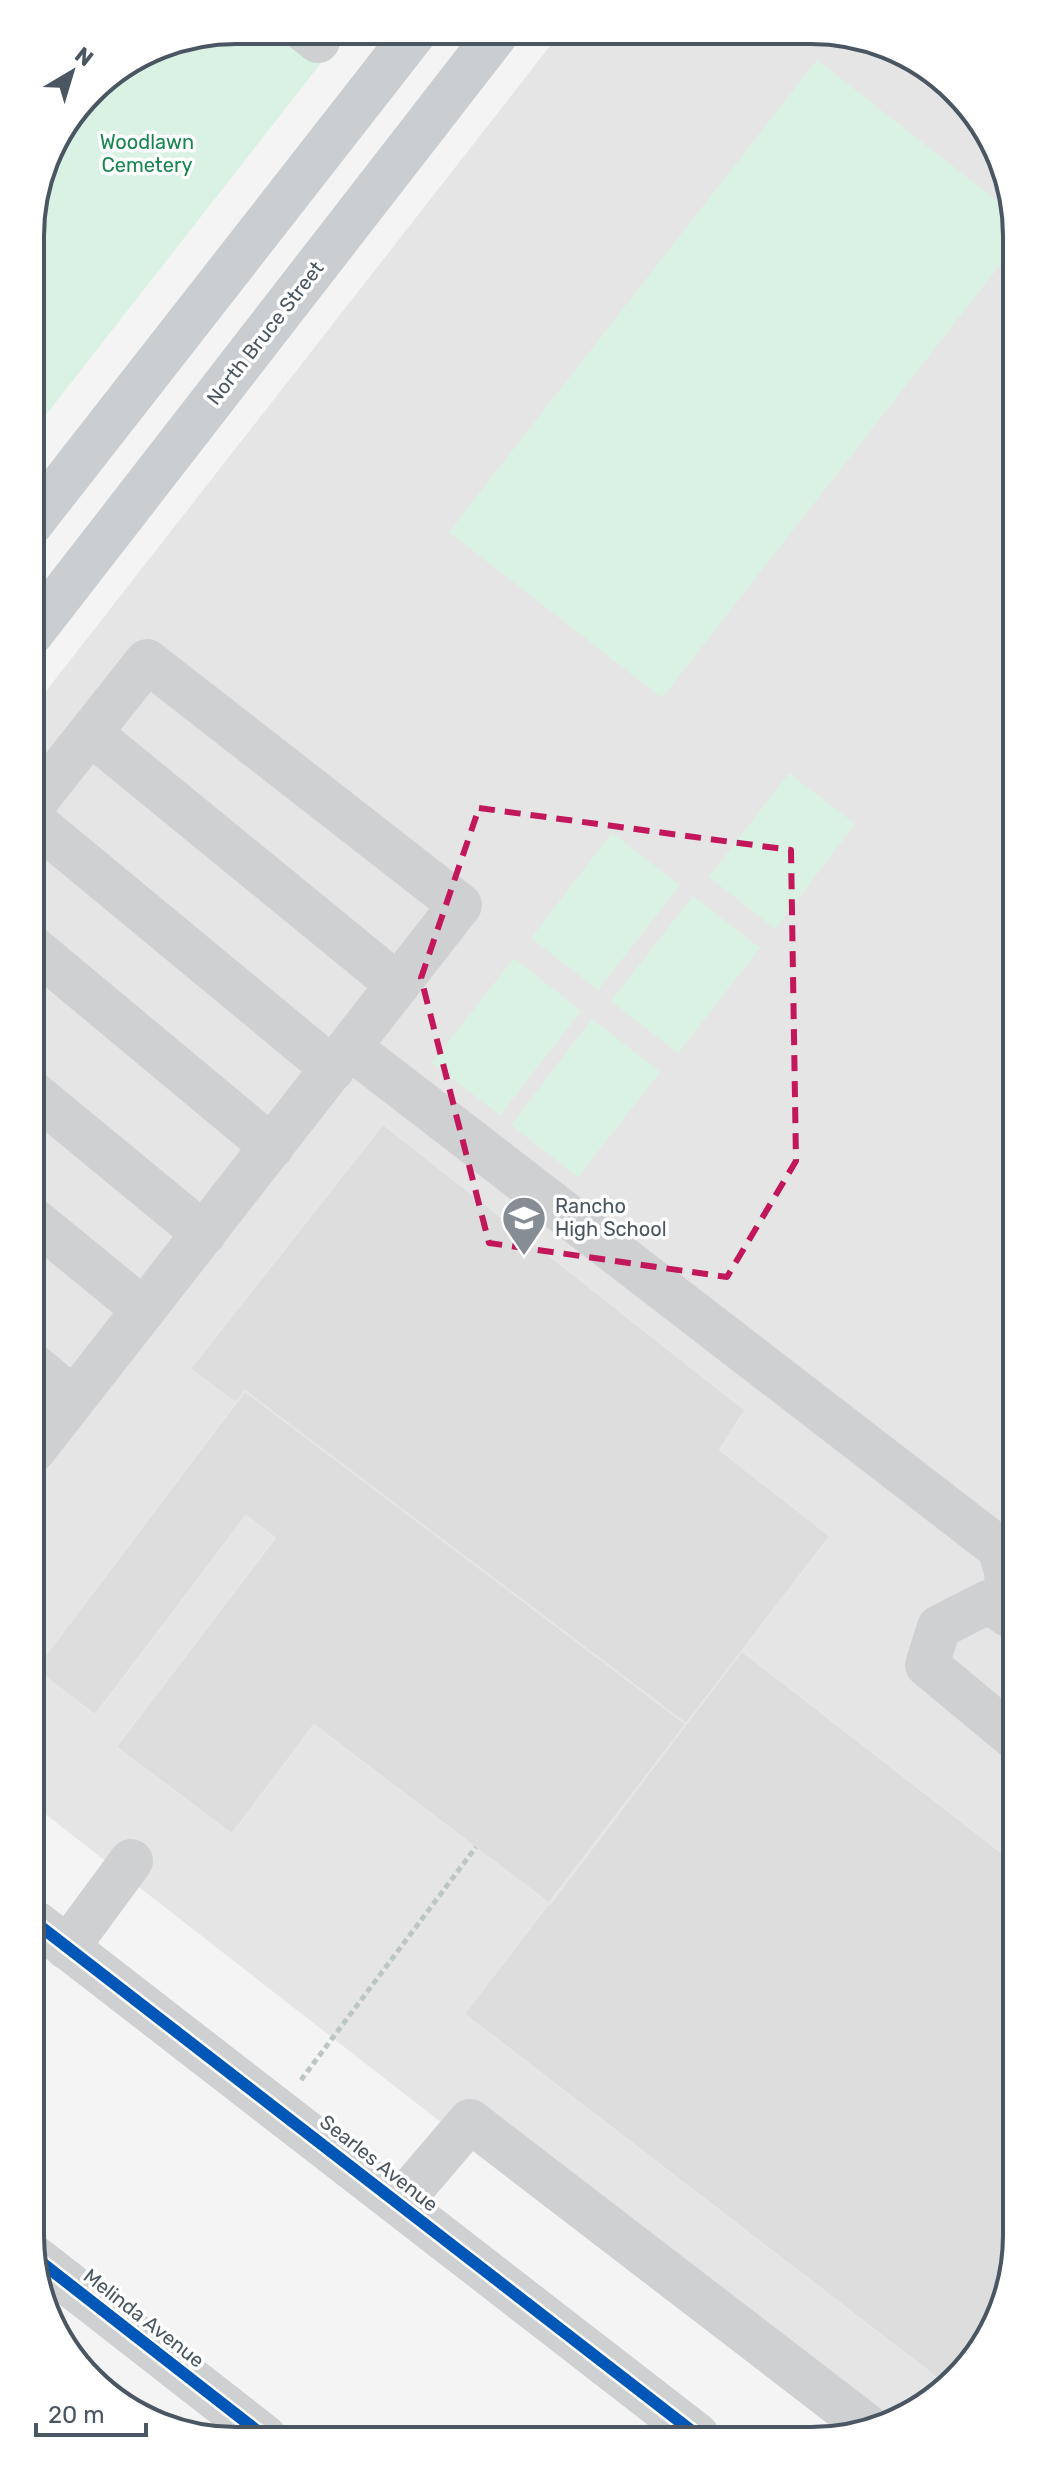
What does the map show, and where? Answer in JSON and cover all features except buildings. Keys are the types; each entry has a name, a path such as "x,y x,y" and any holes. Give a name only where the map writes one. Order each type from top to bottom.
{"main road":[{"path":"44,507 406,44"},
{"name":"North Bruce Street","path":"44,618 489,44"}],"street":[{"path":"44,789 147,661 460,905 44,1437"},
{"path":"90,733 398,985"},
{"path":"44,806 341,1058 999,1548 1003,1561"},
{"path":"44,957 272,1147"},
{"path":"44,1102 204,1234"},
{"path":"44,1228 144,1310"},
{"path":"44,1374 74,1399"},
{"path":"1003,1611 988,1602 939,1627 927,1665 1003,1728"},
{"path":"52,1936 131,1861"},
{"name":"Searles Avenue","path":"52,1936 687,2427"},
{"path":"399,2204 470,2121 860,2420"},
{"name":"Melinda Avenue","path":"47,2267 252,2427"}],"path":[{"path":"278,2111 476,1847"}],"highlighted area":[{"path":"479,808 791,850 796,1161 727,1277 489,1243 421,978"}],"shaded area":[{"name":"Rancho High School","path":"552,44 811,44 849,48 873,54 918,76 955,109 977,140 996,186 1003,236 1003,2248 988,2309 971,2342 938,2379 885,2412 830,2425 44,1813 44,694"}],"green space":[{"name":"Woodlawn Cemetery","path":"223,44 336,44 44,417 44,223 51,186 64,151 90,112 112,112 112,90 129,76 162,59"},
{"path":"817,60 999,203 1003,261 662,698 449,532"},
{"path":"789,773 855,824 775,929 709,877"},
{"path":"612,833 680,885 598,990 531,938"},
{"path":"693,896 760,948 678,1053 611,1001"},
{"path":"514,958 581,1011 500,1115 432,1063"},
{"path":"592,1019 660,1072 578,1177 511,1125"}],"cycle path":[{"path":"44,1929 687,2427"},
{"path":"47,2267 252,2427"}],"place":[{"name":"Rancho High School","path":"524,1257"}]}
